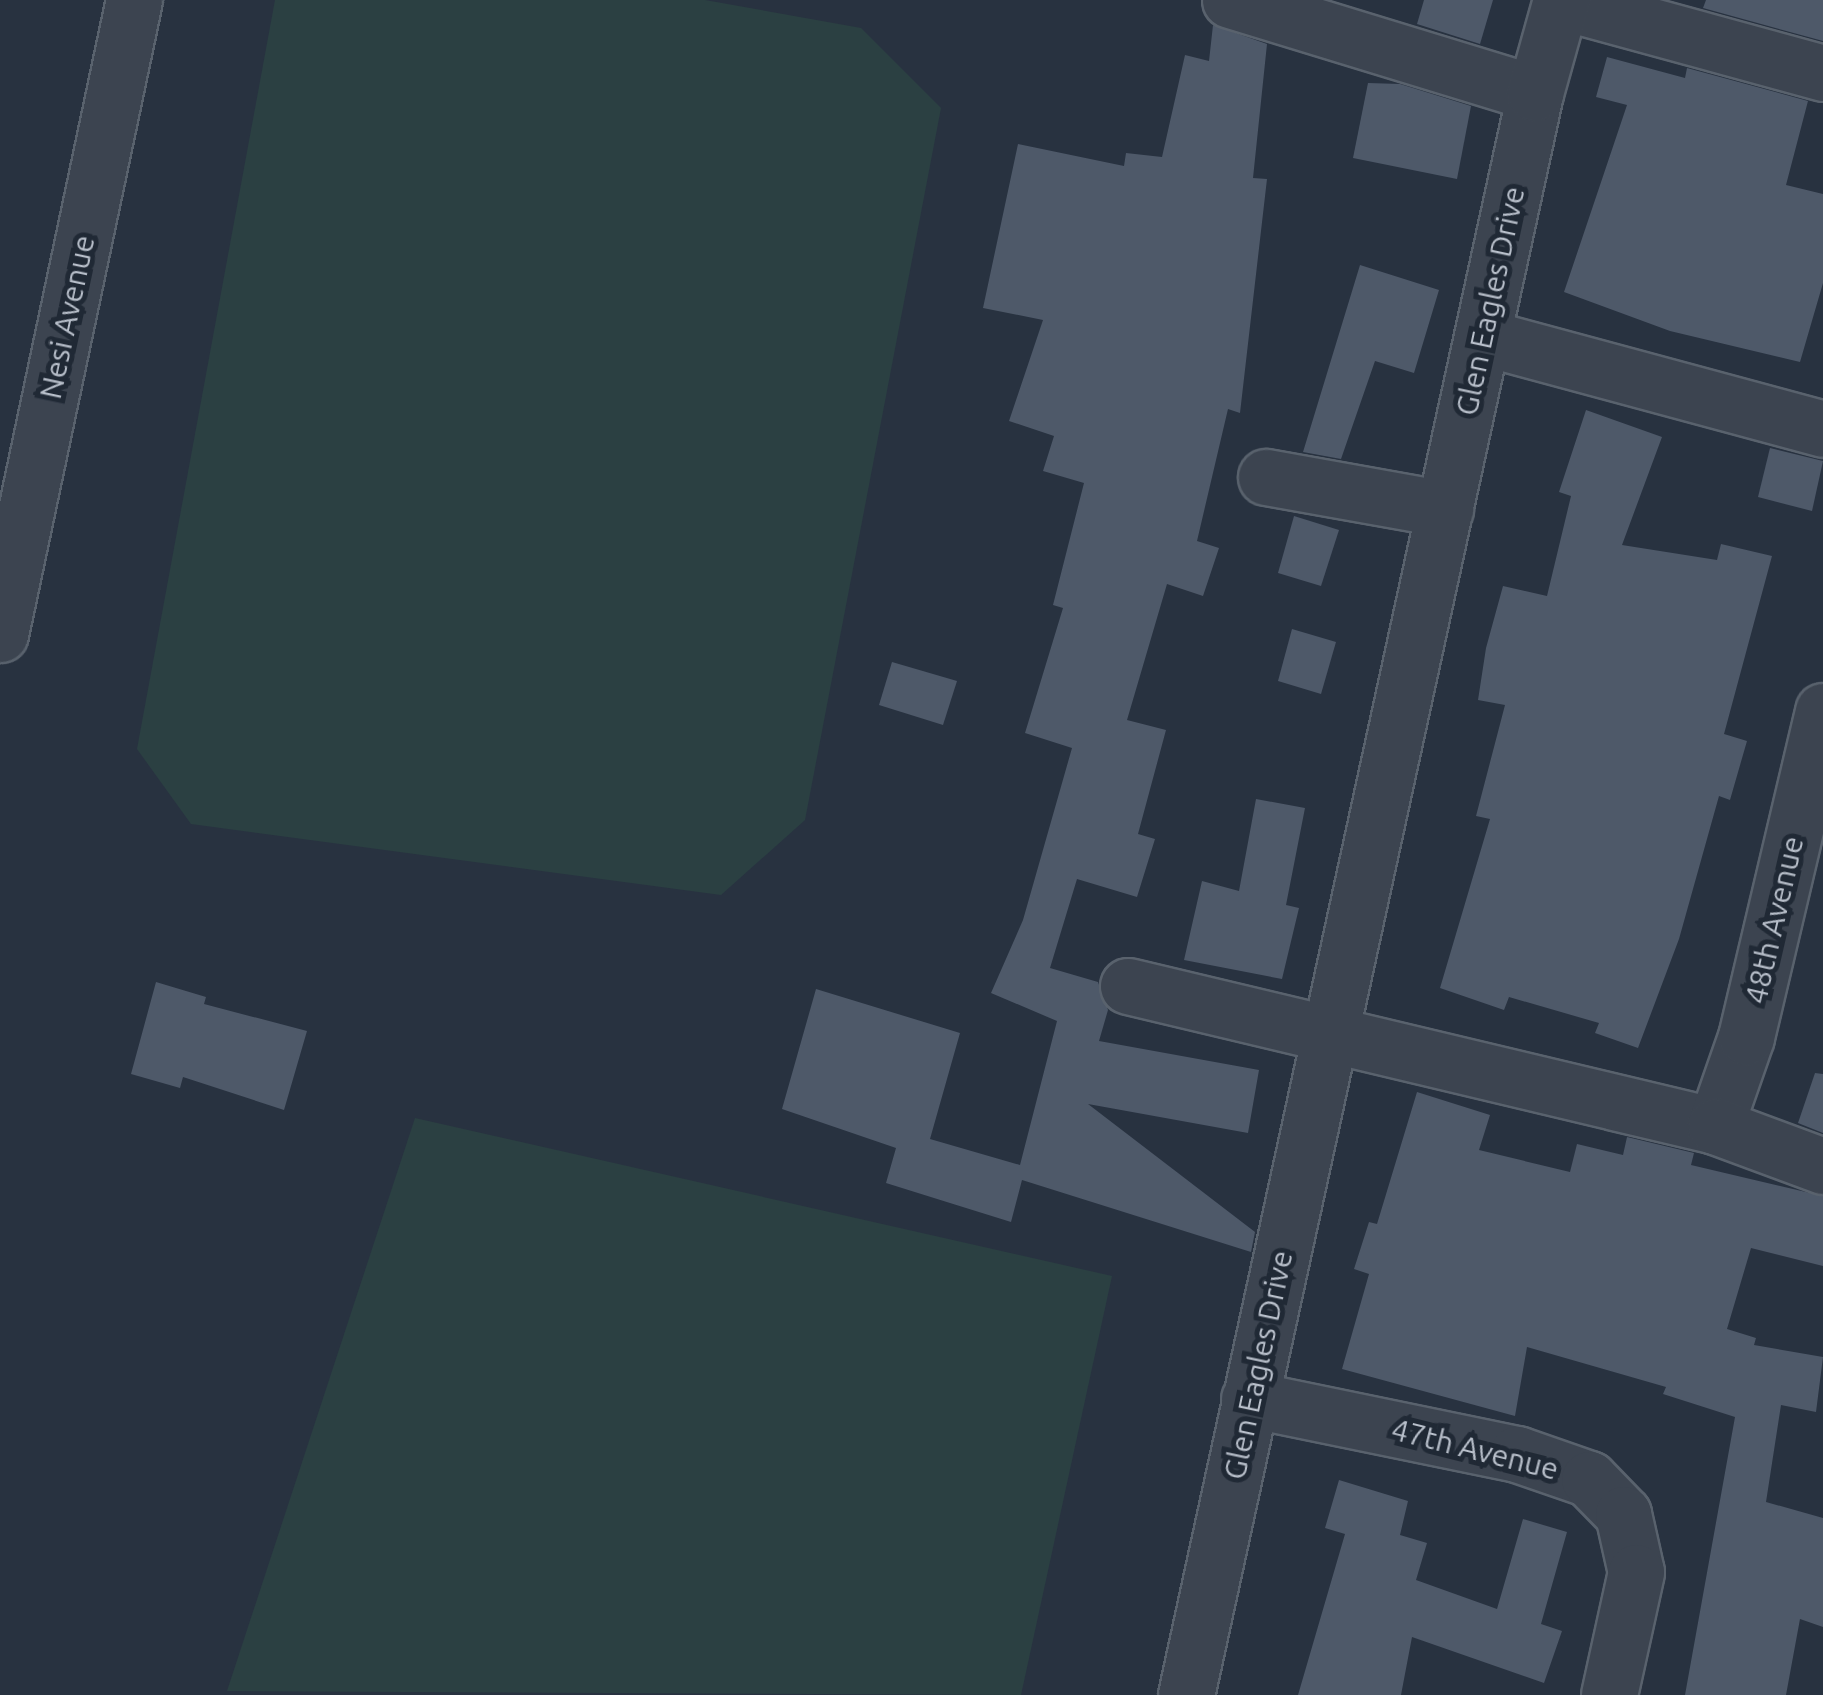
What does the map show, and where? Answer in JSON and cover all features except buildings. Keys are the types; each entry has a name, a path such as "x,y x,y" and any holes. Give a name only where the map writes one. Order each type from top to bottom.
{"street":[{"name":"Nesi Avenue","path":"0,634 134,0"},
{"path":"1230,0 1535,93"},
{"name":"Glen Eagles Drive","path":"1186,1695 1535,93 1561,0 1823,73"},
{"path":"1483,337 1823,429"},
{"path":"1266,476 1446,509"},
{"name":"48th Avenue","path":"1715,1126 1746,1037 1823,712"},
{"path":"1128,986 1715,1126 1823,1166"},
{"name":"47th Avenue","path":"1250,1399 1517,1454 1590,1479 1623,1514 1636,1572 1609,1695"}],"green space":[{"path":"275,0 705,0 861,28 941,108 805,820 721,895 191,824 137,749"},
{"path":"415,1118 1112,1276 1021,1695 227,1691"}]}
